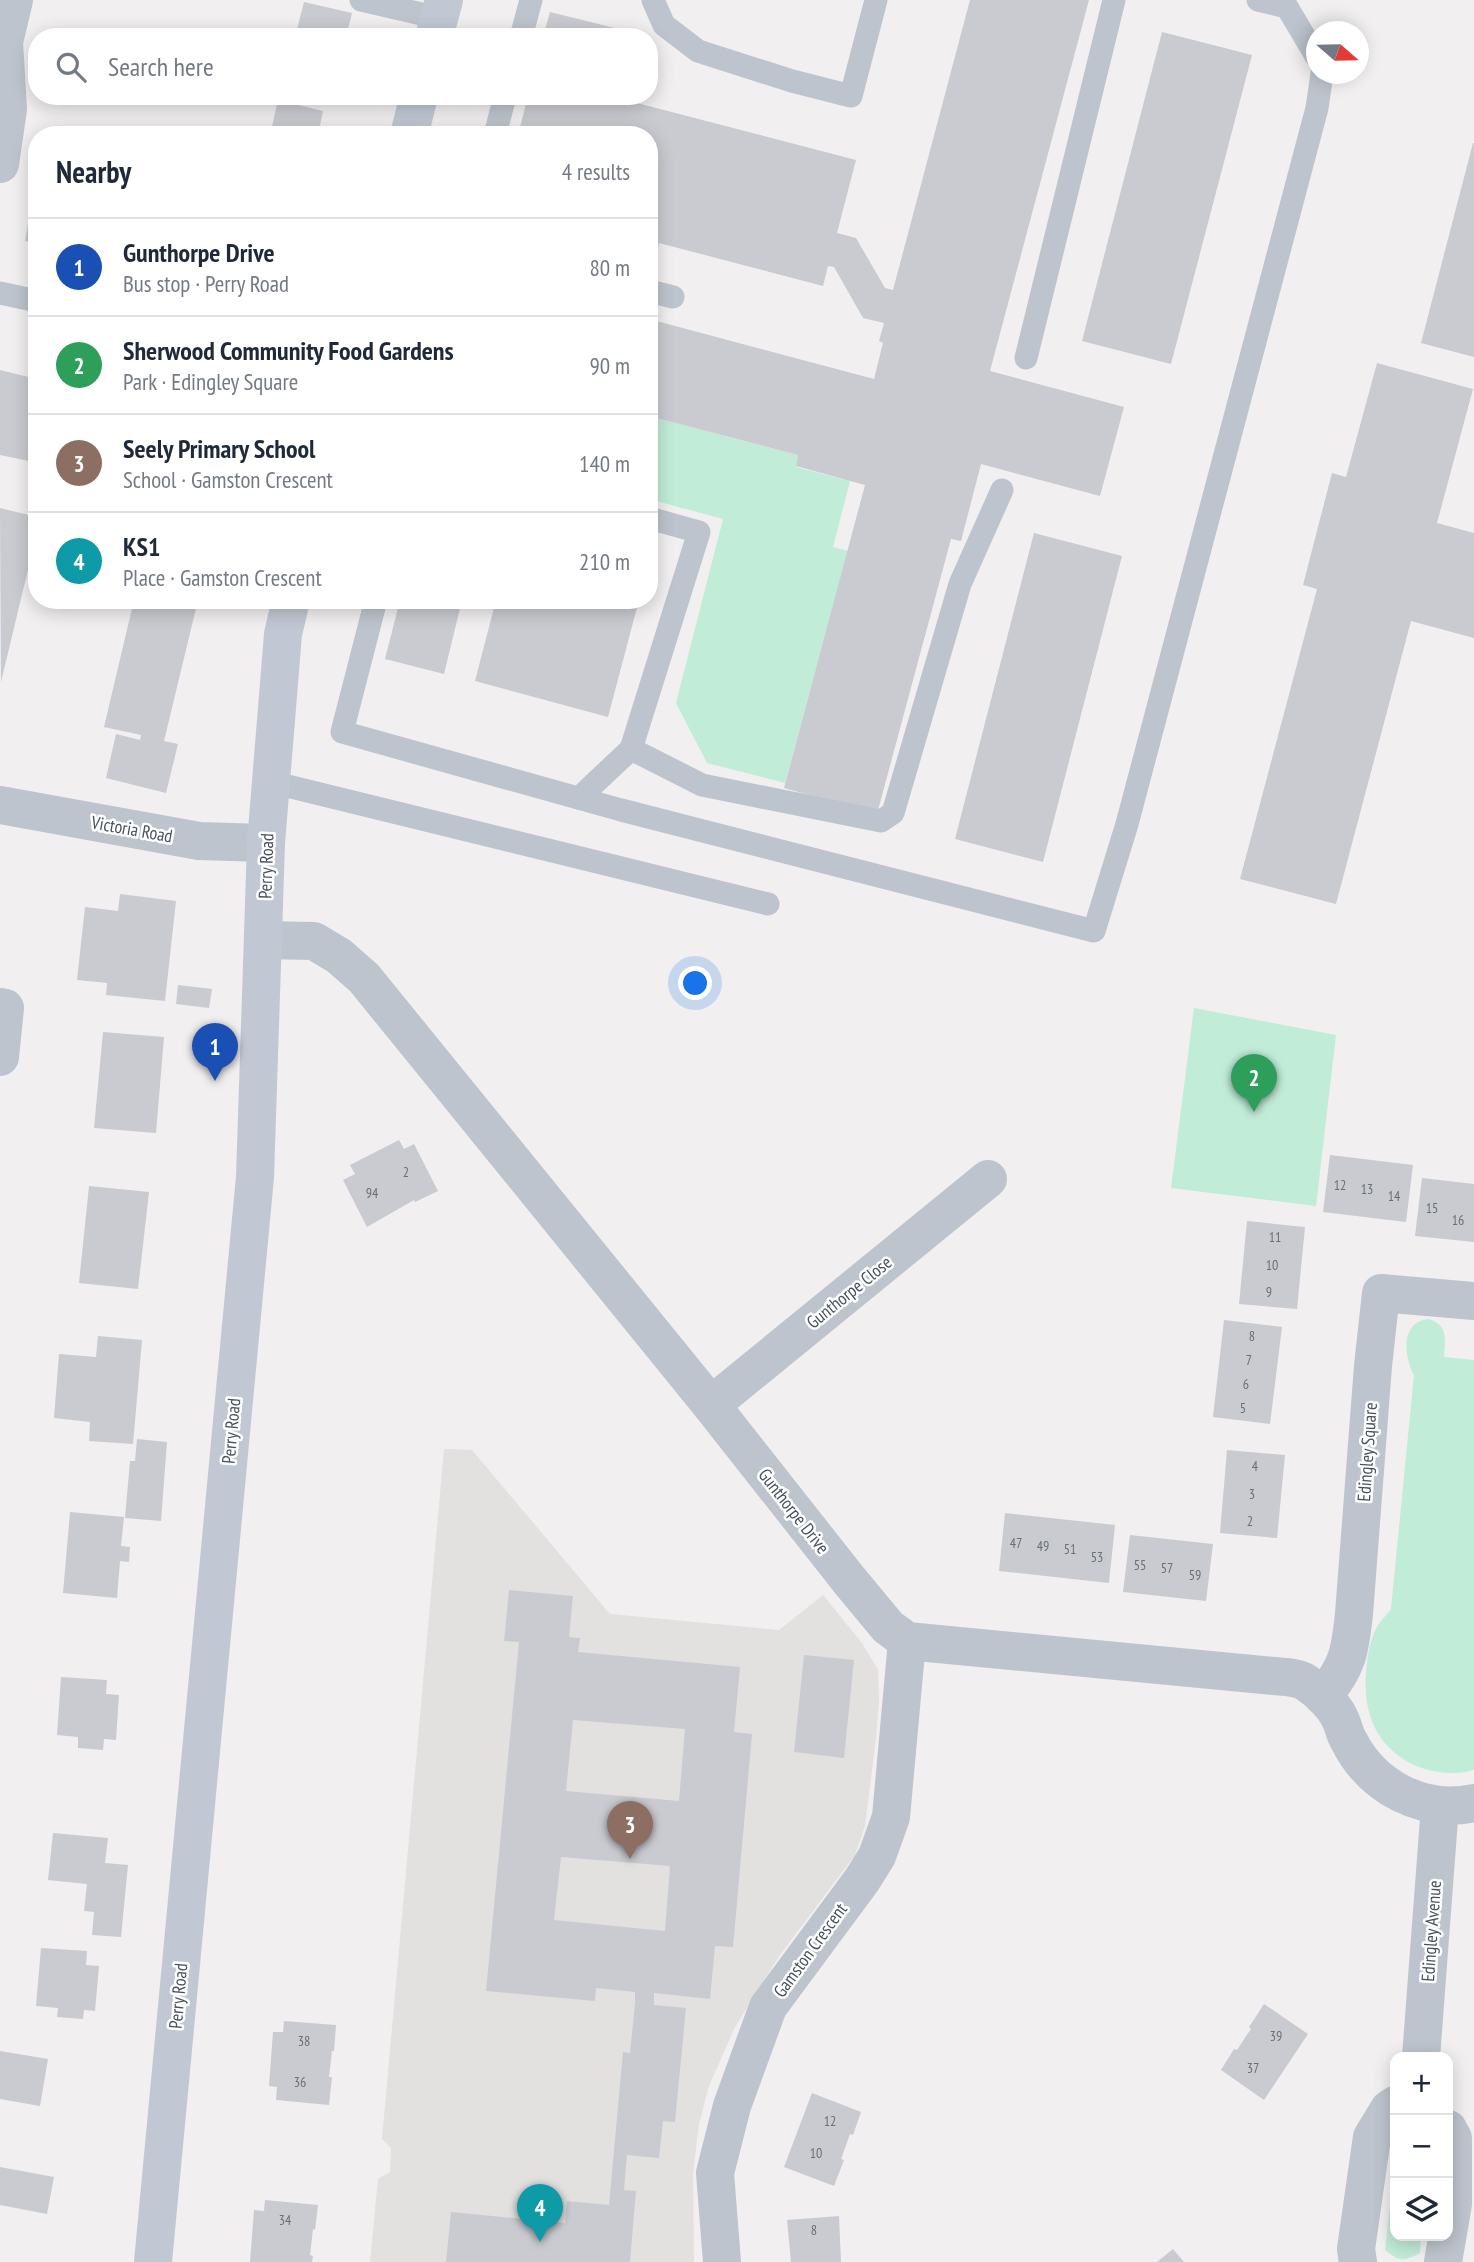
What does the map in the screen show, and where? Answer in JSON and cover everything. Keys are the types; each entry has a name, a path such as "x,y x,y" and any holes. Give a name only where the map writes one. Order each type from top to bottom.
{"street":[{"path":"0,164 8,109 4,42 14,0"},
{"path":"412,126 417,105"},
{"name":"Perry Road","path":"153,2262 255,1177 266,843 283,634 289,609"},
{"name":"Victoria Road","path":"0,805 199,841 266,843"},
{"name":"Gunthorpe Drive","path":"263,940 314,941 339,956 364,978 711,1405 849,1580 888,1627 907,1641"},
{"path":"0,1057 3,1007"},
{"name":"Gunthorpe Close","path":"711,1405 988,1179"},
{"name":"Edingley Square","path":"1323,1696 1340,1676 1349,1652 1381,1293 1474,1301"},
{"path":"907,1641 1303,1681 1323,1696 1340,1718 1348,1740 1360,1760 1376,1777 1395,1791 1417,1801 1457,1804"},
{"name":"Gamston Crescent","path":"722,2262 715,2173 732,2106 768,2007 877,1856 891,1817 907,1641"},
{"name":"Edingley Avenue","path":"1422,2052 1457,1804"},
{"path":"1358,2262 1356,2249 1372,2137 1390,2108"},
{"path":"1443,2262 1452,2204 1452,2178"}],"lane":[{"path":"361,0 439,18"},
{"path":"523,28 531,0"},
{"path":"653,0 664,25 698,51 792,81 852,96 876,0"},
{"path":"1027,358 1114,0"},
{"path":"1258,0 1287,7 1306,38"},
{"path":"374,609 342,732 579,798 1094,932 1128,824 1317,108 1321,84"},
{"path":"497,126 503,105"},
{"path":"0,293 28,300"},
{"path":"658,293 673,297"},
{"path":"631,749 702,785 881,821 893,813 960,583 1002,490"},
{"path":"579,798 631,749 699,532 658,521"},
{"path":"271,782 768,904"}],"shaded area":[{"path":"444,1449 472,1450 610,1614 779,1630 823,1595 862,1643 878,1670 876,1738 865,1826 855,1855 780,1955 735,2027 709,2086 699,2124 693,2174 694,2262 370,2262 378,2179 390,2172 391,2148 382,2139"}],"green space":[{"path":"658,418 798,455 796,467 850,481 833,547 848,551 785,783 707,763 676,703 723,519 658,501"},
{"path":"1194,1008 1336,1035 1316,1206 1171,1188"},
{"path":"1428,1319 1435,1321 1443,1329 1444,1357 1474,1360 1474,1770 1459,1773 1428,1770 1400,1757 1379,1735 1368,1709 1366,1691 1371,1641 1378,1625 1391,1609 1414,1375 1408,1359 1407,1341 1413,1326"},
{"path":"1390,2206 1390,2241 1421,2241 1420,2253 1398,2259 1385,2250"}],"building":[{"path":"970,0 1089,0 990,371 1124,407 1100,496 981,464 961,541 951,539 877,814 784,788 865,485 796,466 798,455 658,418 658,321 874,379 883,343 879,341 884,323 863,318 834,267 828,266 823,286 659,243 658,248 658,126 520,126 526,105 645,105 856,160 837,233 856,238 885,288 893,290"},
{"path":"304,2 352,13 348,28 297,28"},
{"path":"550,12 615,28 546,28"},
{"path":"1162,32 1252,55 1171,364 1082,341"},
{"path":"277,105 298,105 323,111 320,126 272,126"},
{"path":"1474,143 1474,357 1421,343"},
{"path":"1377,363 1473,389 1437,523 1474,533 1474,638 1411,621 1336,904 1240,879 1317,589 1303,585 1332,473 1346,477"},
{"path":"0,370 28,377 28,461 0,455"},
{"path":"0,508 28,515 28,570 1,682"},
{"path":"1034,533 1122,556 1043,862 955,839"},
{"path":"132,609 196,609 164,741 178,744 166,793 106,778 116,734 140,740 141,735 104,727"},
{"path":"398,609 460,609 444,674 385,659"},
{"path":"494,609 637,609 608,717 475,681"},
{"path":"120,894 176,901 165,1001 106,995 107,983 77,980 85,907 118,911"},
{"path":"178,985 212,989 209,1008 176,1004"},
{"path":"103,1032 164,1037 156,1133 94,1128"},
{"path":"399,1140 404,1149 414,1144 438,1191 415,1202 414,1200 367,1227 343,1180 355,1174 350,1165"},
{"path":"1330,1155 1413,1165 1406,1222 1323,1212"},
{"path":"1422,1178 1474,1184 1474,1242 1415,1236"},
{"path":"89,1186 149,1192 138,1289 79,1283"},
{"path":"1247,1221 1305,1227 1297,1309 1239,1304"},
{"path":"1224,1320 1282,1327 1270,1424 1213,1417"},
{"path":"98,1336 142,1340 133,1444 89,1441 90,1422 54,1418 59,1354 96,1357"},
{"path":"137,1439 167,1442 161,1521 125,1518 130,1461 135,1461"},
{"path":"1227,1450 1285,1455 1277,1538 1220,1533"},
{"path":"70,1512 124,1517 121,1546 130,1547 129,1562 120,1561 117,1598 63,1593"},
{"path":"1005,1513 1115,1525 1109,1583 999,1571"},
{"path":"1130,1535 1213,1544 1206,1601 1123,1592"},
{"path":"509,1590 573,1596 569,1637 580,1638 578,1652 740,1667 734,1732 752,1734 733,1947 715,1946 710,1999 654,1993 654,2005 686,2008 675,2122 663,2121 659,2158 627,2155 624,2190 636,2191 630,2262 446,2262 451,2212 565,2223 567,2201 609,2205 623,2052 630,2053 635,2003 635,1992 596,1988 595,2001 486,1991 519,1642 504,1641","holes":["573,1720 685,1729 679,1801 566,1791","561,1857 670,1866 665,1931 554,1920"]},
{"path":"804,1655 854,1660 844,1758 794,1752"},
{"path":"61,1677 107,1680 106,1694 119,1695 116,1740 104,1739 103,1750 78,1748 78,1737 57,1735"},
{"path":"53,1833 108,1838 105,1863 128,1865 121,1937 92,1935 94,1912 84,1911 87,1884 48,1880"},
{"path":"41,1948 87,1951 86,1965 99,1966 95,2011 84,2010 83,2019 57,2017 58,2008 36,2006"},
{"path":"1264,2004 1308,2034 1264,2100 1221,2070 1251,2029 1249,2027"},
{"path":"284,2021 336,2025 329,2077 332,2077 329,2105 276,2100 277,2087 269,2086 273,2032 283,2032"},
{"path":"0,2051 48,2059 40,2106 0,2099"},
{"path":"812,2093 861,2112 853,2135 850,2134 834,2186 784,2167"},
{"path":"0,2167 54,2177 47,2214 0,2205"},
{"path":"265,2200 318,2205 310,2255 313,2256 312,2262 250,2262 254,2210 264,2211"},
{"path":"839,2216 841,2262 791,2262 787,2220"},
{"path":"1173,2249 1184,2262 1157,2262"}],"place":[{"name":"Gunthorpe Drive","path":"215,1081"},
{"name":"Sherwood Community Food Gardens","path":"1254,1112"},
{"name":"Seely Primary School","path":"630,1859"},
{"name":"KS1","path":"540,2242"}]}
